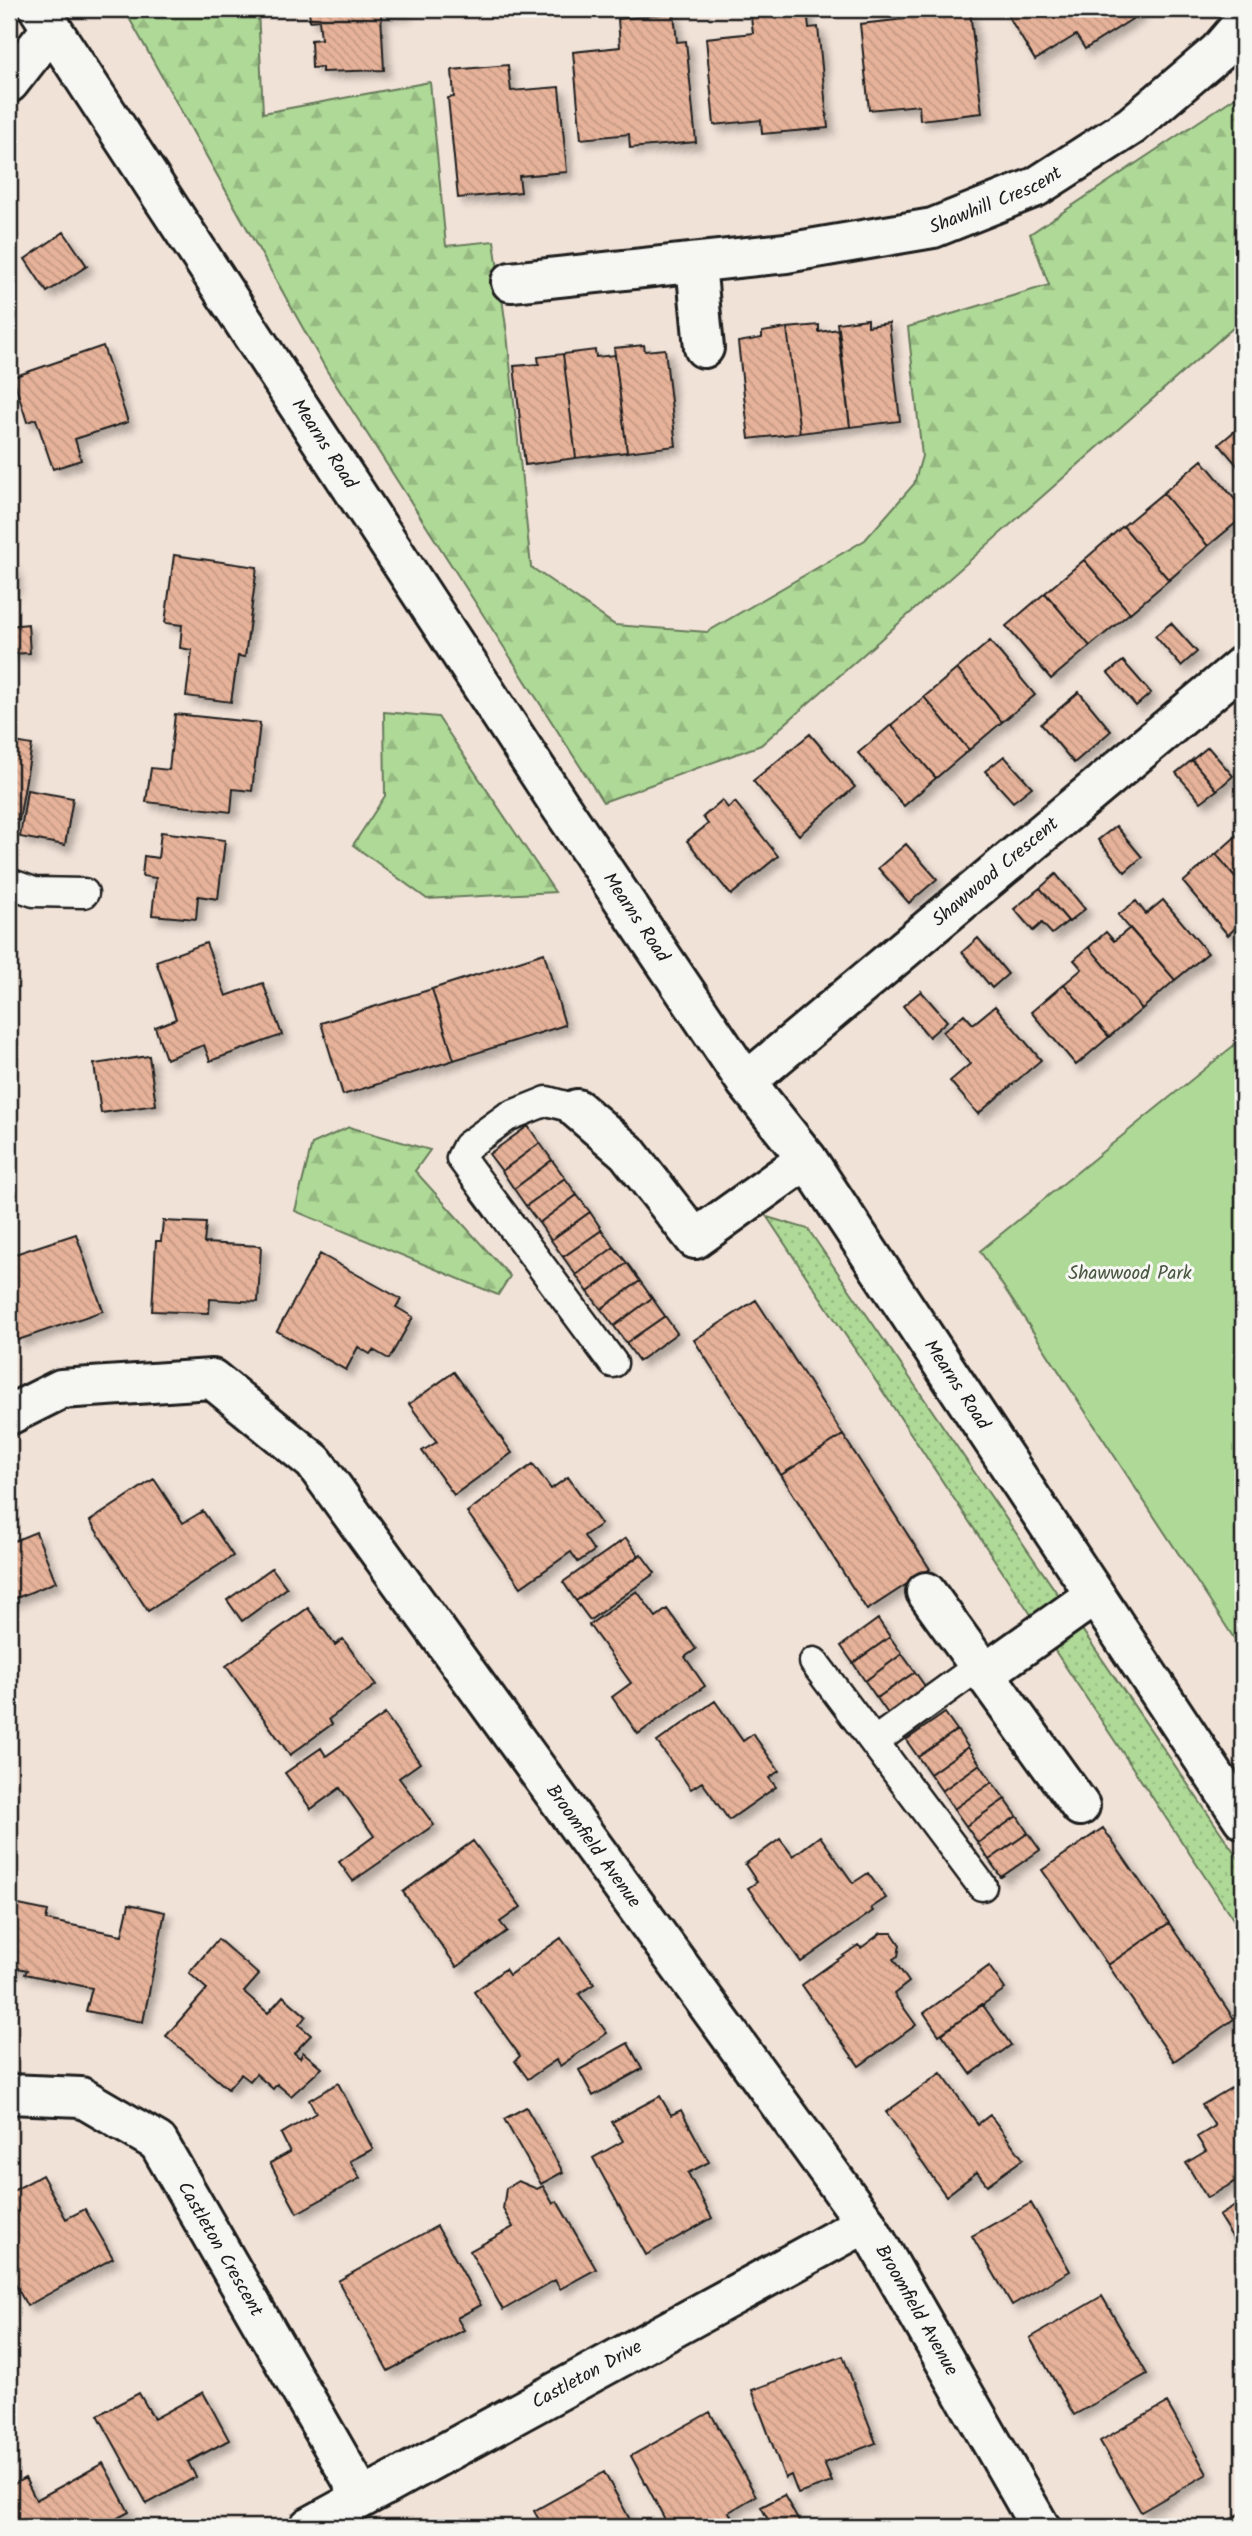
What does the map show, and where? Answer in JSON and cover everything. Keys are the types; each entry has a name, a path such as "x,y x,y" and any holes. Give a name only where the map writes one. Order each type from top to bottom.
{"street":[{"path":"9,83 45,18"},
{"name":"Mearns Road","path":"45,18 559,804 746,1082 807,1159 1243,1819"},
{"name":"Shawhill Crescent","path":"511,282 786,253 933,228 1036,187 1131,126 1218,52 1243,23"},
{"path":"696,263 704,348"},
{"name":"Shawwood Crescent","path":"746,1082 1243,665"},
{"path":"577,1109 627,1152 695,1240 807,1159"},
{"name":"Broomfield Avenue","path":"9,1415 61,1389 212,1379 314,1462 866,2223 1040,2527"},
{"path":"926,1592 1080,1806"},
{"path":"982,1670 1095,1595"},
{"name":"Castleton Crescent","path":"9,2094 80,2097 158,2142 362,2497"},
{"name":"Castleton Drive","path":"309,2527 866,2223"}],"lane":[{"path":"9,883 34,892 84,892"},
{"path":"577,1109 547,1101 507,1117 467,1146 461,1158 613,1363"},
{"path":"814,1662 982,1886"},
{"path":"874,1742 982,1670"}],"green space":[{"path":"124,9 258,9 263,113 430,82 446,246 494,241 507,334 531,567 615,625 707,632 865,540 914,484 922,456 908,327 1049,285 1030,234 1243,92 1243,319 761,745 603,802 327,371"},
{"path":"384,712 438,717 555,892 427,899 353,845 385,796"},
{"name":"Shawwood Park","path":"1243,1038 1243,1652 980,1251"},
{"path":"349,1127 430,1150 415,1171 510,1276 498,1295 295,1211 312,1144"},
{"path":"767,1217 808,1229 1243,1865 1243,1934"}],"building":[{"path":"309,9 405,9 406,13 381,14 384,70 322,72 322,67 312,68 311,40 321,39 319,20 310,21"},
{"path":"750,9 807,9 809,28 818,27 828,128 762,134 761,120 714,125 706,38 753,33"},
{"path":"904,9 970,11 982,113 920,120 919,105 869,110 860,24 905,19"},
{"path":"1004,9 1137,9 1140,14 1085,49 1076,35 1035,60"},
{"path":"674,13 677,42 686,41 696,142 630,148 629,134 581,139 573,52 620,47 618,19"},
{"path":"508,65 511,91 559,87 567,172 519,176 521,192 458,198 448,98 454,97 452,70"},
{"path":"64,232 87,266 47,292 25,259"},
{"path":"868,319 868,326 889,323 900,421 850,427 837,323"},
{"path":"819,325 819,332 839,329 850,427 800,433 787,328"},
{"path":"787,328 800,433 749,439 738,342 762,338 762,332"},
{"path":"644,345 645,351 665,349 676,446 627,452 614,348"},
{"path":"103,346 128,422 75,439 81,460 53,469 36,419 27,422 13,377"},
{"path":"595,350 596,357 615,355 627,452 576,458 563,354"},
{"path":"563,354 576,458 525,465 514,366 539,364 538,357"},
{"path":"1243,424 1243,472 1219,444"},
{"path":"1202,460 1243,509 1243,517 1208,546 1163,493"},
{"path":"1163,493 1208,546 1169,580 1123,526"},
{"path":"1123,526 1169,580 1130,613 1084,560"},
{"path":"174,555 257,567 245,657 238,656 231,702 186,696 192,650 180,648 182,625 165,623"},
{"path":"1084,560 1130,613 1090,646 1045,593"},
{"path":"9,562 14,569 15,584 9,592"},
{"path":"1045,593 1090,646 1051,679 1006,626"},
{"path":"1171,623 1197,652 1181,666 1155,636"},
{"path":"28,624 30,653 9,654 9,626"},
{"path":"990,641 1035,695 1002,722 957,669"},
{"path":"1123,661 1151,693 1136,706 1108,673"},
{"path":"957,669 1002,722 969,750 924,697"},
{"path":"1079,692 1111,731 1074,763 1041,724"},
{"path":"924,697 969,750 936,778 891,725"},
{"path":"175,714 260,723 252,791 233,789 231,812 146,802 151,768 169,770"},
{"path":"891,725 936,778 904,806 858,753"},
{"path":"810,734 855,787 799,835 753,781"},
{"path":"9,741 32,745 19,820 9,818"},
{"path":"1208,747 1233,776 1217,790 1192,760"},
{"path":"1004,756 1032,787 1013,802 985,771"},
{"path":"1192,760 1217,790 1201,802 1176,773"},
{"path":"27,790 73,798 65,845 20,837"},
{"path":"722,800 728,808 735,802 778,856 731,895 687,841 708,824 703,817"},
{"path":"1116,826 1142,857 1125,872 1098,840"},
{"path":"1243,830 1243,886 1216,854"},
{"path":"161,832 225,840 218,899 198,896 196,919 152,915 156,878 142,876 144,856 158,858"},
{"path":"906,844 937,879 909,903 878,868"},
{"path":"1216,854 1243,886 1243,921 1228,935 1183,882"},
{"path":"1056,874 1085,909 1069,922 1040,888"},
{"path":"1040,888 1068,921 1052,934 1042,923 1033,931 1014,909"},
{"path":"1163,900 1208,953 1175,980 1118,915 1136,901 1146,914"},
{"path":"1130,928 1175,980 1142,1009 1089,947 1106,932 1114,941"},
{"path":"978,938 1008,974 992,988 962,952"},
{"path":"206,943 226,996 263,983 282,1035 210,1061 204,1045 166,1059 155,1027 176,1019 156,961"},
{"path":"1089,947 1142,1009 1109,1037 1064,984 1082,969 1074,960"},
{"path":"544,953 565,1025 454,1060 432,989"},
{"path":"1064,984 1109,1037 1076,1065 1031,1012"},
{"path":"432,989 454,1060 343,1095 321,1023"},
{"path":"921,991 947,1021 929,1037 903,1006"},
{"path":"995,1006 1041,1060 978,1114 950,1081 970,1064 943,1032 964,1014 973,1024"},
{"path":"149,1056 156,1105 101,1113 94,1064"},
{"path":"528,1126 540,1143 502,1171 489,1154"},
{"path":"540,1143 552,1160 514,1189 502,1171"},
{"path":"552,1160 565,1178 526,1206 514,1189"},
{"path":"565,1178 577,1195 539,1223 526,1206"},
{"path":"577,1195 590,1212 551,1240 539,1223"},
{"path":"590,1212 602,1230 563,1257 551,1240"},
{"path":"163,1221 206,1223 204,1243 261,1246 258,1302 210,1299 209,1313 152,1311 156,1241 161,1241"},
{"path":"602,1230 614,1247 576,1275 563,1257"},
{"path":"76,1234 103,1311 18,1340 9,1314 9,1256"},
{"path":"614,1247 627,1263 588,1292 576,1275"},
{"path":"320,1254 401,1299 396,1307 413,1317 389,1359 373,1350 370,1354 358,1347 346,1370 277,1331"},
{"path":"627,1263 640,1281 601,1309 588,1292"},
{"path":"640,1281 652,1298 614,1326 601,1309"},
{"path":"652,1298 665,1316 626,1343 614,1326"},
{"path":"756,1300 843,1435 781,1475 694,1340"},
{"path":"665,1316 677,1333 639,1361 626,1343"},
{"path":"454,1372 512,1453 454,1495 422,1451 437,1442 409,1404"},
{"path":"843,1435 930,1569 867,1610 781,1475"},
{"path":"533,1464 551,1489 568,1477 601,1524 584,1536 594,1551 578,1562 571,1552 521,1587 467,1512"},
{"path":"154,1479 183,1523 203,1511 233,1556 148,1611 90,1521"},
{"path":"36,1532 56,1582 9,1601 9,1543"},
{"path":"626,1538 639,1556 576,1601 563,1582"},
{"path":"641,1554 655,1573 590,1620 576,1601"},
{"path":"272,1568 287,1588 242,1621 227,1600"},
{"path":"637,1591 656,1617 667,1609 696,1649 685,1657 705,1686 638,1734 612,1697 631,1683 589,1625"},
{"path":"308,1608 335,1645 343,1639 376,1685 329,1719 332,1724 290,1755 226,1666"},
{"path":"878,1619 890,1637 853,1663 841,1646"},
{"path":"890,1637 902,1654 865,1681 853,1663"},
{"path":"902,1654 915,1672 877,1698 865,1681"},
{"path":"915,1672 927,1689 889,1715 877,1698"},
{"path":"715,1701 743,1741 753,1734 779,1771 769,1778 776,1787 729,1820 702,1782 691,1789 657,1742"},
{"path":"945,1713 957,1730 918,1757 906,1740"},
{"path":"385,1714 420,1763 399,1778 434,1825 353,1881 339,1862 374,1836 340,1788 311,1809 285,1773 321,1748 326,1756"},
{"path":"957,1730 968,1747 930,1774 918,1757"},
{"path":"968,1747 980,1764 942,1791 930,1774"},
{"path":"980,1764 992,1782 954,1809 942,1791"},
{"path":"992,1782 1005,1799 966,1826 954,1809"},
{"path":"1005,1799 1017,1816 978,1843 966,1826"},
{"path":"1017,1816 1028,1833 989,1860 978,1843"},
{"path":"1103,1828 1169,1923 1108,1965 1042,1870"},
{"path":"1028,1833 1040,1850 1001,1877 989,1860"},
{"path":"820,1836 853,1883 868,1873 886,1898 871,1908 873,1911 801,1962 748,1888 757,1882 745,1864 780,1839 793,1856"},
{"path":"473,1841 521,1907 500,1922 507,1931 457,1967 403,1892"},
{"path":"9,1903 48,1911 46,1920 122,1935 129,1904 165,1912 143,2022 86,2011 92,1988 25,1974 27,1970 9,1966"},
{"path":"1169,1923 1234,2019 1174,2061 1108,1965"},
{"path":"881,1933 892,1933 900,1945 898,1956 893,1959 909,1982 894,1994 916,2025 859,2066 802,1985 858,1945 861,1948"},
{"path":"561,1938 594,1984 579,1994 607,2033 560,2066 556,2060 528,2079 515,2061 520,2056 474,1992 505,1969 509,1975"},
{"path":"218,1939 259,1975 244,1992 268,2013 283,1996 306,2016 299,2025 311,2035 294,2053 300,2058 303,2052 322,2068 291,2096 277,2084 273,2089 256,2074 250,2081 241,2074 228,2089 166,2036 207,1989 189,1973"},
{"path":"989,1966 1005,1989 939,2035 924,2013"},
{"path":"982,2004 1011,2045 971,2074 942,2034"},
{"path":"628,2043 642,2069 593,2096 579,2070"},
{"path":"941,2073 978,2124 990,2115 1023,2159 987,2185 977,2172 946,2196 886,2112"},
{"path":"1243,2081 1243,2177 1207,2198 1186,2163 1206,2151 1197,2137 1215,2126 1202,2105"},
{"path":"338,2083 373,2149 350,2161 360,2178 297,2213 270,2163 290,2152 281,2134 316,2113 309,2100"},
{"path":"660,2096 671,2115 681,2110 709,2162 688,2173 712,2218 646,2255 593,2158 623,2141 612,2122"},
{"path":"526,2107 563,2172 541,2184 504,2119"},
{"path":"42,2175 66,2219 85,2209 113,2258 27,2306 9,2273 9,2193"},
{"path":"518,2181 537,2189 543,2186 553,2204 557,2201 596,2269 560,2289 555,2280 503,2310 470,2251 513,2227 503,2209 506,2188"},
{"path":"1243,2201 1243,2254 1219,2216"},
{"path":"1031,2203 1070,2271 1012,2305 972,2236"},
{"path":"437,2226 481,2305 457,2318 464,2330 388,2371 338,2281"},
{"path":"1102,2296 1147,2374 1074,2415 1030,2338"},
{"path":"843,2356 876,2443 824,2463 832,2482 798,2494 791,2475 785,2478 752,2390"},
{"path":"203,2392 229,2440 188,2462 196,2477 147,2504 98,2415 139,2393 154,2419"},
{"path":"1167,2403 1207,2474 1141,2512 1100,2441"},
{"path":"710,2412 756,2496 729,2512 737,2526 735,2527 663,2527 668,2525 631,2456"},
{"path":"103,2463 129,2512 101,2527 17,2527 9,2512 9,2487 25,2478 36,2500"},
{"path":"604,2472 634,2527 543,2527 534,2511"},
{"path":"784,2495 802,2527 772,2527 761,2507"},
{"path":"1243,2512 1243,2527 1217,2527"}]}
